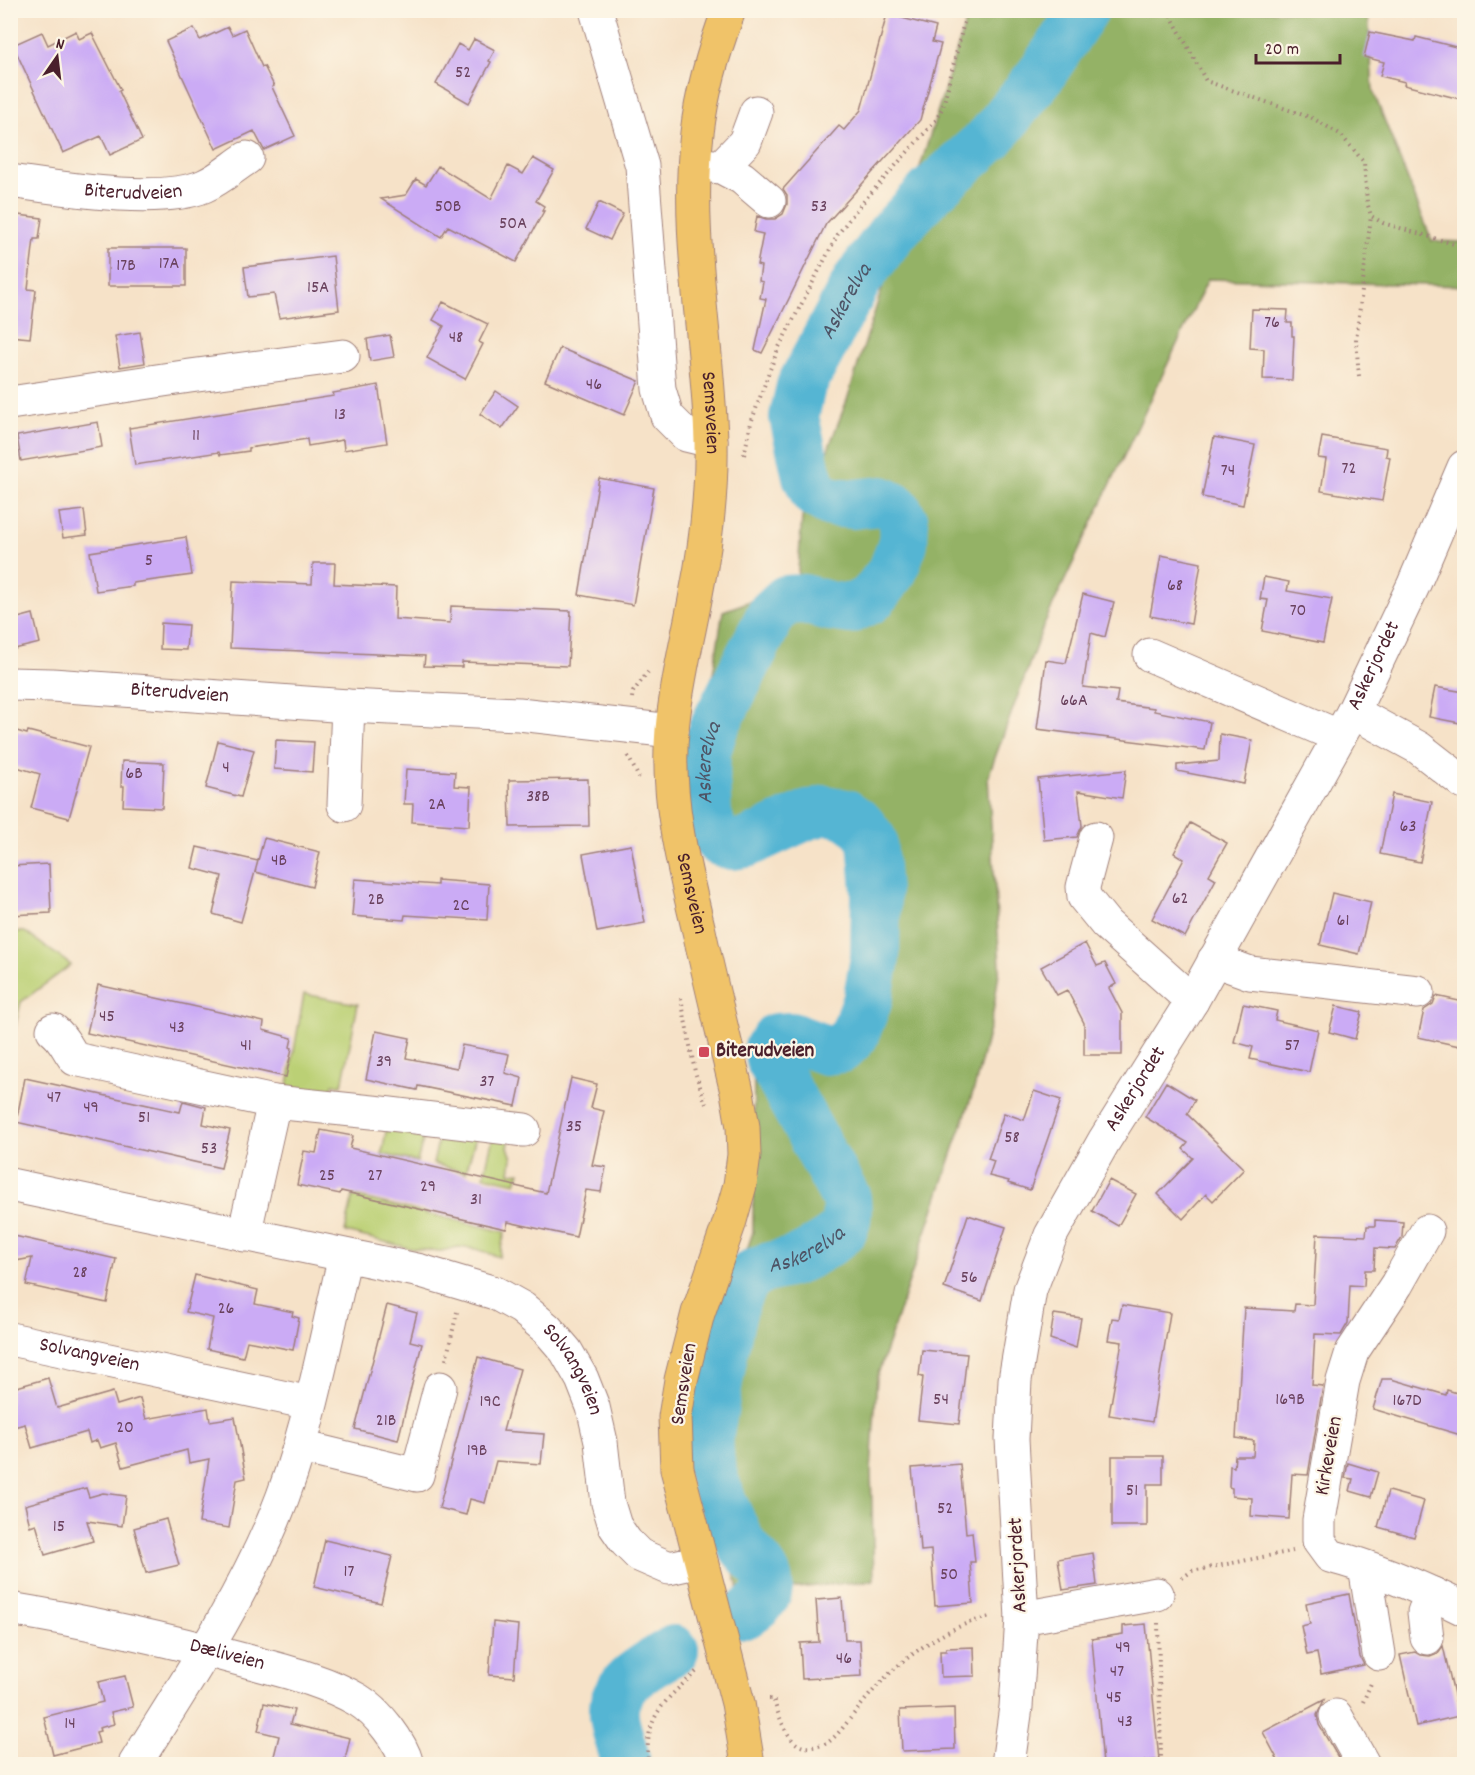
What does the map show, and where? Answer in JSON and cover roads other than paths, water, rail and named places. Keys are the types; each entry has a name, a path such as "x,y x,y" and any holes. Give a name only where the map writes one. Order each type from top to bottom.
{"main road":[{"name":"Semsveien","path":"729,10 708,71 697,134 708,165 694,217 711,441 709,508 705,542 676,699 671,768 681,858 737,1092 743,1126 744,1155 740,1185 729,1224 698,1313 681,1380 675,1418 677,1469 738,1703 748,1764"}],"street":[{"path":"596,10 642,166 659,389 667,416 686,435 711,441"},
{"path":"708,165 745,142 756,112"},
{"name":"Biterudveien","path":"10,181 91,191 137,194 172,193 205,185 247,158"},
{"path":"708,165 742,178 769,201"},
{"path":"10,403 343,356"},
{"name":"Askerjordet","path":"1008,1764 1016,1707 1022,1615 1012,1439 1015,1380 1030,1290 1051,1235 1104,1141 1192,1001 1346,724 1414,584 1464,467"},
{"path":"1150,655 1419,748 1464,783"},
{"name":"Biterudveien","path":"10,684 348,706 519,714 672,731"},
{"path":"344,805 348,706"},
{"path":"1096,838 1083,887 1084,897 1106,924 1192,1001"},
{"path":"1214,960 1250,973 1418,992"},
{"path":"53,1030 63,1037 75,1059 274,1102 524,1130"},
{"path":"244,1235 274,1102"},
{"name":"Solvangveien","path":"10,1185 421,1271 495,1293 522,1308 547,1329 566,1351 582,1379 593,1407 608,1503 615,1526 626,1542 639,1555 669,1568 701,1561"},
{"name":"Kirkeveien","path":"1365,1567 1330,1556 1319,1541 1319,1520 1343,1381 1352,1352 1397,1284 1427,1231"},
{"path":"135,1764 244,1582 274,1519 301,1447 345,1256"},
{"name":"Solvangveien","path":"10,1339 310,1403"},
{"path":"301,1447 417,1475 440,1388"},
{"path":"1365,1567 1464,1609"},
{"path":"1365,1567 1379,1654"},
{"path":"1022,1615 1157,1594"},
{"path":"1427,1638 1424,1612 1433,1594"},
{"name":"Dæliveien","path":"10,1609 70,1619 204,1650 301,1676 340,1690 361,1701 390,1731 407,1764"},
{"path":"1341,1725 1363,1764"}],"waterway":[{"name":"Askerelva","path":"745,1614 760,1603 767,1592 768,1582 760,1565 741,1543 726,1510 712,1474 709,1448 711,1422 730,1321 743,1285 751,1275 766,1268 794,1261 828,1242 843,1229 847,1214 846,1198 771,1061 769,1048 776,1038 791,1037 826,1050 841,1048 854,1035 867,1002 875,958 876,891 872,840 860,824 846,814 826,810 805,816 746,843 732,845 719,841 712,830 707,814 706,752 713,729 772,613 786,600 804,599 850,609 871,599 893,570 903,543 904,522 896,508 882,501 854,504 831,502 815,493 807,476 794,417 801,386 858,279 891,234 930,192 991,137 1040,76 1084,10"},
{"name":"Askerelva","path":"626,1764 614,1720 615,1703 619,1693 625,1684 644,1668 674,1650"}],"place":[{"name":"Biterudveien","path":"704,1052"}]}
